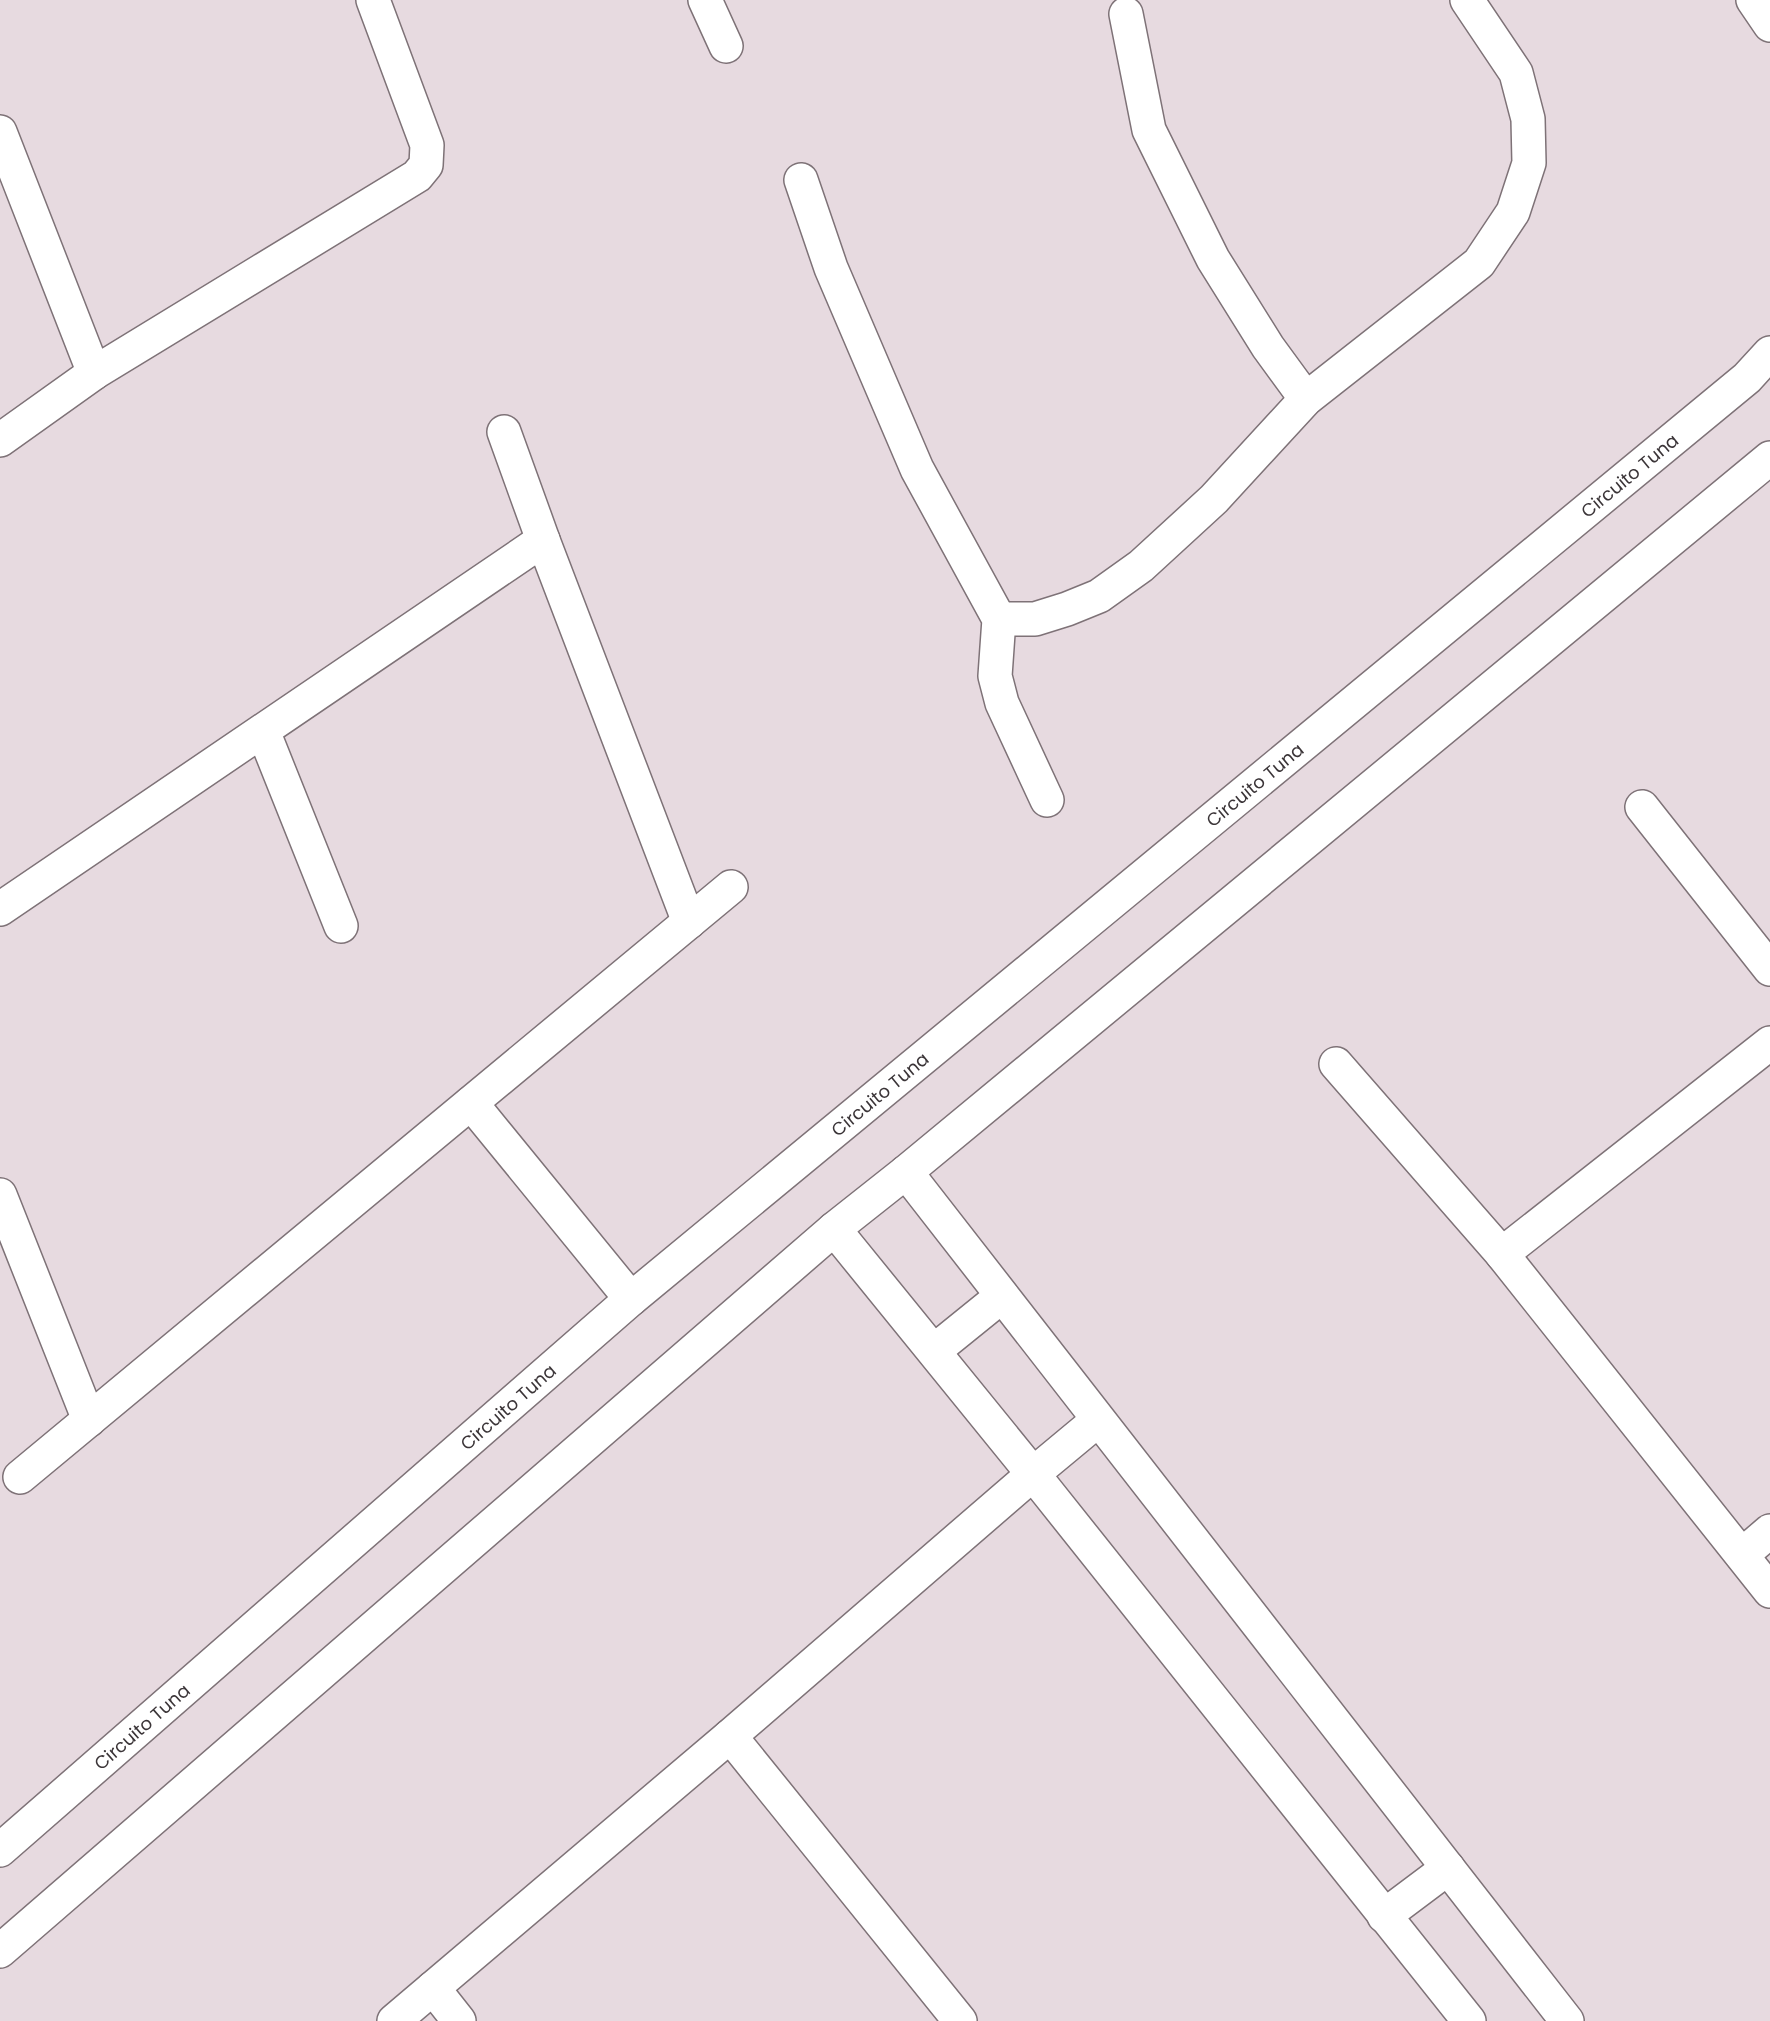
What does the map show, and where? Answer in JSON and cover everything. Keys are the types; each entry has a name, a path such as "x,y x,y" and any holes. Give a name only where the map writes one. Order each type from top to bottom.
{"street":[{"path":"0,440 94,373 417,176 426,165 427,145 373,0"},
{"path":"705,0 726,46"},
{"path":"999,619 1035,619 1067,609 1099,596 1141,566 1214,499 1306,399 1479,263 1513,212 1529,164 1528,118 1516,73 1467,0"},
{"path":"1753,0 1770,25"},
{"path":"1126,14 1149,130 1214,259 1268,347 1306,399"},
{"path":"0,132 94,373"},
{"path":"801,180 831,268 917,469 999,619 995,676 1002,703 1047,800"},
{"name":"Circuito Tuna","path":"0,1850 631,1299 1747,378 1770,353"},
{"path":"504,432 689,922"},
{"path":"0,1951 834,1229 1770,458"},
{"path":"0,909 543,540"},
{"path":"263,730 341,926"},
{"path":"1642,807 1770,969"},
{"path":"20,1477 731,887"},
{"path":"1502,1254 1770,1044"},
{"path":"1336,1064 1502,1254 1770,1591"},
{"path":"471,1102 631,1299"},
{"path":"906,1172 1567,2021"},
{"path":"0,1195 89,1420"},
{"path":"834,1229 1033,1474 1469,2021"},
{"path":"934,1352 1002,1296"},
{"path":"394,2021 1098,1420"},
{"path":"1742,1555 1770,1531"},
{"path":"730,1736 960,2021"},
{"path":"1384,1916 1448,1868"},
{"path":"433,1988 459,2021"}]}
